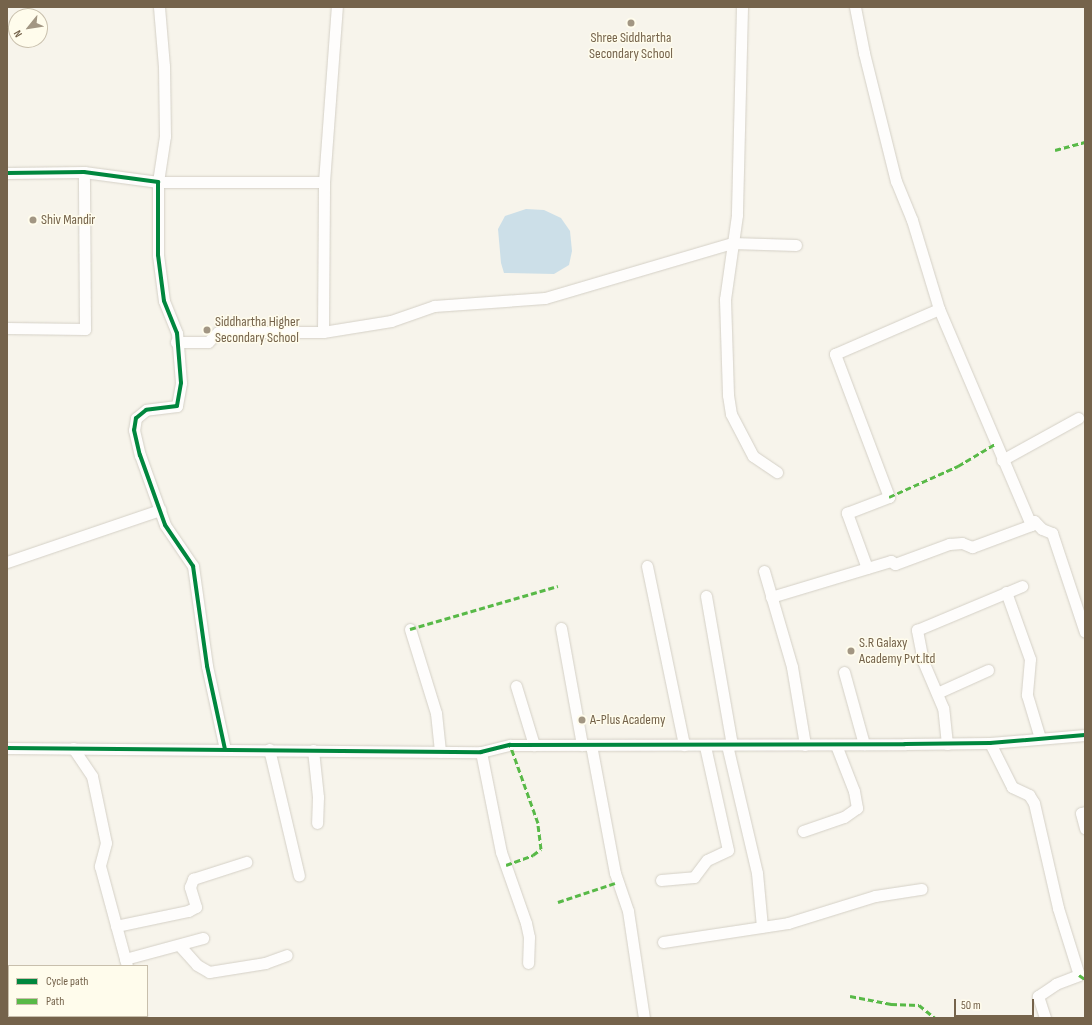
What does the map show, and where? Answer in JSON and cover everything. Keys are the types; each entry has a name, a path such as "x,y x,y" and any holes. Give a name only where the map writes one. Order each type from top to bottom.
{"street":[{"path":"159,7 164,66 165,136 158,182 158,255 164,301 177,332 176,342 181,383 177,406 146,410 136,418 134,430 166,525 193,566 207,666 225,749"},
{"path":"323,332 324,182 337,7"},
{"path":"742,7 737,215 725,299 731,414 753,456 777,472"},
{"path":"855,7 864,53 896,181 921,246 939,309 1030,525"},
{"path":"7,328 85,329 84,172"},
{"path":"7,173 84,172 158,182 324,182"},
{"path":"176,342 208,342 218,332 323,332 390,321 434,306 545,298 732,243 796,245"},
{"path":"868,568 847,513 890,497 835,354 939,309"},
{"path":"1002,460 1078,418"},
{"path":"7,562 160,510"},
{"path":"772,597 891,561 895,564 948,544 962,543 972,547 1030,525 1034,522 1042,529 1052,534 1085,632"},
{"path":"647,566 684,745"},
{"path":"764,572 792,667 805,745"},
{"path":"947,744 943,708 923,661 917,630 1022,586"},
{"path":"1006,592 1030,659 1027,695 1040,738"},
{"path":"706,596 730,746 757,872 762,927"},
{"path":"561,628 615,873 628,911 644,1018"},
{"path":"410,629 436,713 440,752"},
{"path":"937,693 988,670"},
{"path":"844,672 864,744"},
{"path":"516,686 534,745"},
{"path":"7,748 269,749 481,752 510,745 730,746 990,743 1085,734"},
{"path":"990,743 1012,787 1029,795 1034,802 1058,908 1078,975 1056,984 1038,996 1045,1018"},
{"path":"803,831 844,817 857,808 854,791 836,745"},
{"path":"661,880 694,877 707,860 728,850 705,746"},
{"path":"73,748 92,776 106,843 100,866 126,962 203,938"},
{"path":"269,749 299,876"},
{"path":"313,750 318,797 317,823"},
{"path":"481,752 501,852 526,923 529,937 528,962"},
{"path":"1085,812 1081,813 1085,828"},
{"path":"116,926 188,912 196,907 190,887 193,879 246,862"},
{"path":"663,942 788,923 876,896 921,890"},
{"path":"180,946 197,965 208,972 265,963 287,955"}],"shaded area":[{"path":"526,209 544,210 561,218 570,231 572,251 569,265 554,274 504,273 501,263 498,229 505,216"}],"marked path":[{"path":"1055,150 1085,142"},
{"path":"889,497 958,466 995,444"},
{"path":"410,629 558,586"},
{"path":"506,865 533,855 541,849 538,823 510,745"},
{"path":"558,902 618,882"},
{"path":"1079,975 1085,979"},
{"path":"850,996 891,1004 919,1005 935,1018"}],"cycle path":[{"path":"7,173 84,172 158,182 158,255 164,301 177,333 181,383 177,406 146,410 136,418 134,430 140,455 165,525 193,566 207,666 225,749"},
{"path":"7,748 481,752 510,745 990,743 1085,735"}],"place":[{"name":"Shree Siddhartha Secondary School","path":"631,23"},
{"name":"Shiv Mandir","path":"33,220"},
{"name":"Siddhartha Higher Secondary School","path":"207,330"},
{"name":"S.R Galaxy Academy Pvt.ltd","path":"851,651"},
{"name":"A-Plus Academy","path":"582,720"}]}
